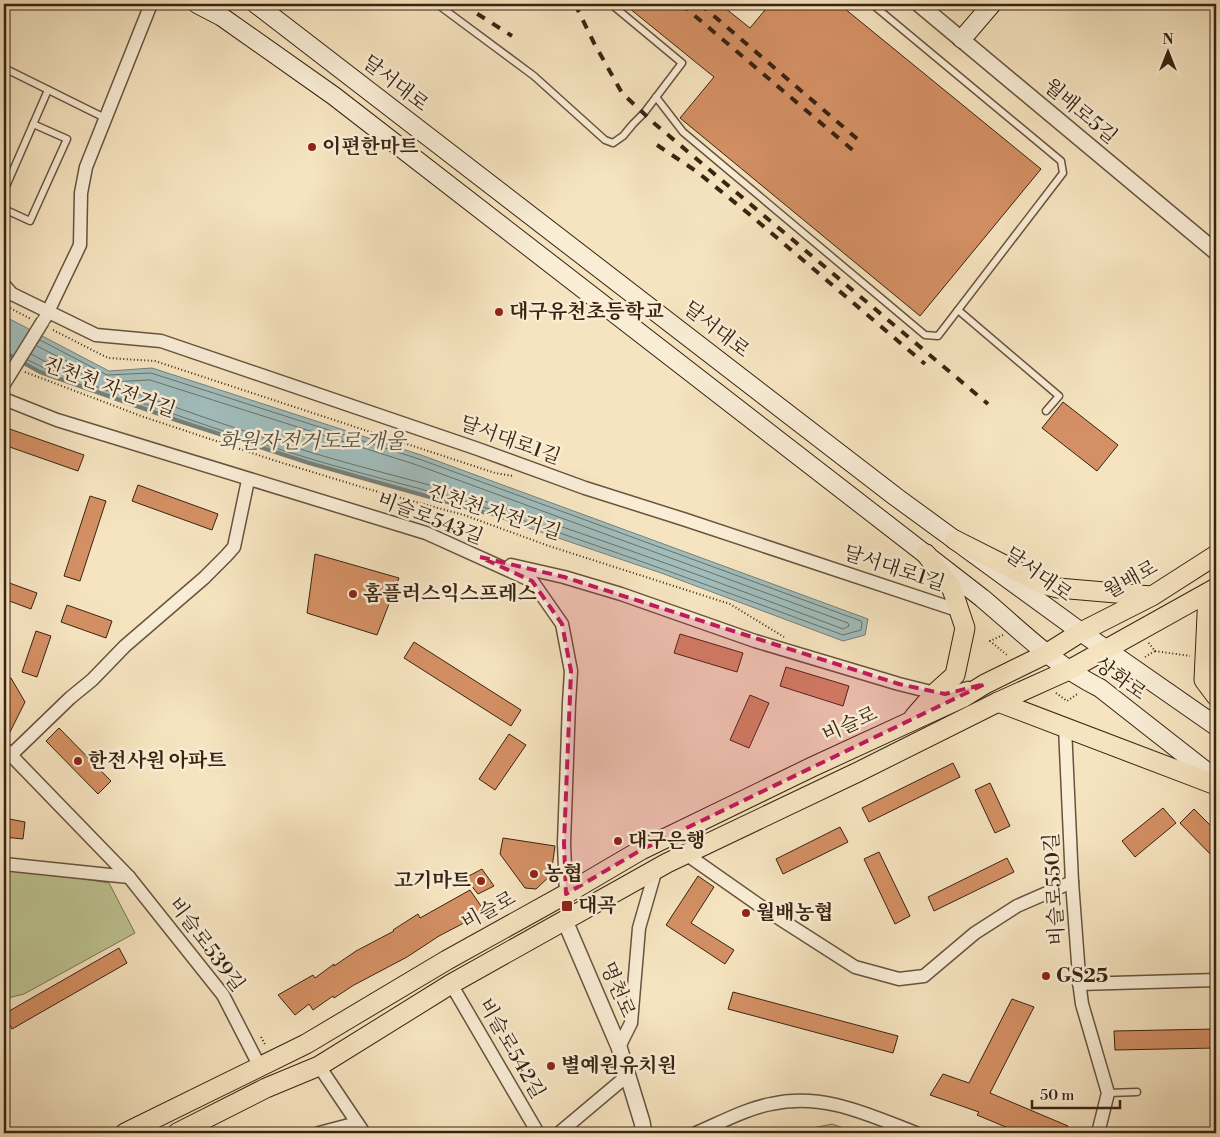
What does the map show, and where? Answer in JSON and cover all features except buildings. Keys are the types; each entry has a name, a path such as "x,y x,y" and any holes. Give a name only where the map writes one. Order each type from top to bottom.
{"main road":[{"path":"197,4 222,17 334,96 926,554 952,589 965,628 955,674 907,724"},
{"name":"달서대로","path":"256,4 955,540 1073,636"},
{"path":"962,39 992,4"},
{"path":"955,540 1042,584 1058,588 1152,596"},
{"name":"상화로","path":"926,554 1000,613 1046,654 1216,779"},
{"name":"월배로","path":"1073,636 1152,596 1216,555"},
{"path":"177,1133 266,1088 319,1066 450,984 656,869 998,702 1070,670 1212,590"},
{"path":"1212,590 1204,680 1216,696"},
{"name":"상화로","path":"1073,636 1106,650 1216,726"},
{"name":"비슬로","path":"124,1133 306,1044 447,960 641,850 964,698 986,684 1046,654 1073,636"},
{"path":"998,702 1216,785"}],"street":[{"path":"4,384 44,320 80,245 81,193 86,167 150,4"},
{"name":"월배로5길","path":"919,4 1216,252"},
{"name":"달서대로1길","path":"4,285 12,294 44,320 96,335 161,341 475,448 572,484 960,611"},
{"name":"비슬로543길","path":"4,399 57,420 426,533 532,581 562,624 571,671 564,843 566,894"},
{"path":"7,752 92,680 125,646 204,578 226,556 234,547 246,485"},
{"path":"480,558 564,577 621,594 755,641 866,675 935,693 945,694 986,684"},
{"name":"비슬로550길","path":"1065,727 1079,984 1082,1004 1108,1092"},
{"name":"비슬로539길","path":"7,752 129,877 223,995 260,1067"},
{"path":"686,854 766,910 855,967 899,979 924,976 975,934 1016,906 1072,882"},
{"path":"4,864 129,877"},
{"path":"619,1047 631,1023 639,928 656,869"},
{"name":"명천로","path":"565,920 619,1047 644,1133"},
{"path":"1079,984 1216,980"},
{"name":"비슬로542길","path":"450,984 538,1133"},
{"path":"319,1066 361,1128 319,1133"},
{"path":"559,1133 628,1075"},
{"path":"1098,1133 1108,1092"},
{"path":"696,1133 756,1108 772,1103 798,1101 821,1101 847,1107 916,1133"}],"lane":[{"path":"438,4 534,76 605,140 613,143 623,136 682,63 611,4"},
{"path":"656,97 683,132 925,335 938,336 1063,173 1061,162 872,4"},
{"path":"4,68 105,118"},
{"path":"4,191 48,90"},
{"path":"4,209 30,221 66,140 33,124"},
{"path":"958,310 1059,396 1046,411"},
{"path":"1108,1092 1137,1092"}],"path":[{"path":"4,305 44,320 108,358 155,361 494,473 514,476"},
{"name":"진천천 자전거길","path":"17,369 141,416 273,460 368,489 464,515 549,546 730,604 786,638"},
{"path":"1007,655 990,641 1009,631"},
{"path":"1143,636 1155,651"},
{"path":"1145,657 1155,651 1197,657"},
{"path":"1054,692 1068,700 1092,689"}],"highlighted area":[{"path":"480,557 564,577 899,684 945,694 985,684 641,850 566,894 564,843 571,671 562,624 532,581"}],"green space":[{"path":"4,866 109,883 135,933 24,994 4,999"},
{"path":"832,1124 859,1133 788,1133"}],"water":[{"name":"화원자전거도로 개울","path":"4,316 109,371 152,368 421,455 868,619 865,635 843,641 664,574 482,512 309,463 179,421 40,372 4,352"}],"waterway":[{"path":"4,352 40,372 179,421 309,463 486,513"}],"railway":[{"path":"462,4 512,36"},
{"path":"499,4 502,7"},
{"path":"575,4 622,93 655,124 988,404"},
{"path":"681,4 855,152"},
{"path":"700,4 862,143"},
{"path":"657,145 696,171 749,214 925,364"}],"place":[{"name":"이편한마트","path":"312,147"},
{"name":"대구유천초등학교","path":"499,312"},
{"name":"홈플러스익스프레스","path":"353,594"},
{"name":"한전사원 아파트","path":"78,761"},
{"name":"대구은행","path":"618,841"},
{"name":"농협","path":"534,874"},
{"name":"고기마트","path":"481,881"},
{"name":"대곡","path":"567,906"},
{"name":"월배농협","path":"746,913"},
{"name":"GS25","path":"1046,976"},
{"name":"별예원유치원","path":"551,1066"}]}
